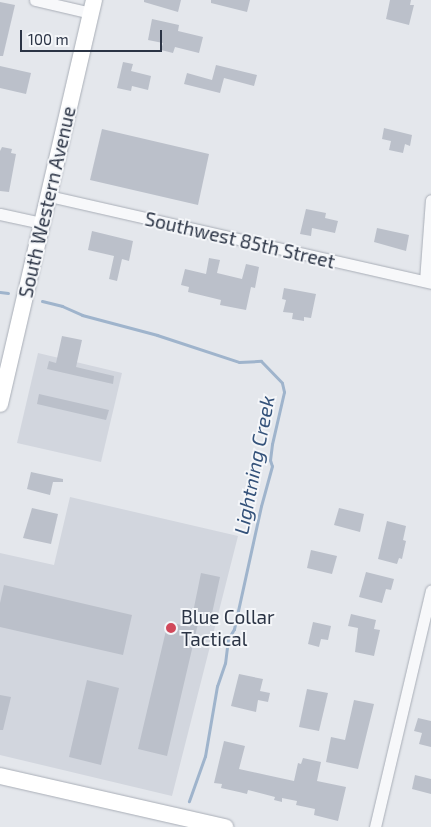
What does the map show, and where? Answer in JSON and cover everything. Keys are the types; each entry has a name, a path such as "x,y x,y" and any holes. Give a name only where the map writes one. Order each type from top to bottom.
{"main road":[{"name":"South Western Avenue","path":"0,404 93,6"},
{"path":"0,776 225,827"}],"street":[{"path":"35,0 93,6"},
{"name":"Southwest 85th Street","path":"49,196 428,282"},
{"path":"428,282 431,200"},
{"path":"0,214 42,223"},
{"path":"375,827 431,591"}],"shaded area":[{"path":"38,353 122,373 101,462 17,443"},
{"path":"70,497 238,536 172,796 0,755 0,553 54,565"}],"building":[{"path":"144,0 181,0 178,12 144,2"},
{"path":"211,0 250,0 247,12 211,3"},
{"path":"390,0 411,0 410,5 414,5 409,25 386,19"},
{"path":"0,2 15,5 3,56 0,56"},
{"path":"152,19 179,25 178,31 203,37 199,53 175,47 173,53 161,50 163,43 148,40"},
{"path":"123,62 133,64 131,71 151,76 148,90 132,86 131,91 117,88"},
{"path":"216,65 257,75 254,86 224,78 220,93 184,84 187,73 212,80"},
{"path":"0,66 31,73 26,94 0,88"},
{"path":"384,128 412,135 410,146 405,144 403,153 389,150 391,141 382,139"},
{"path":"102,129 209,154 198,205 90,180"},
{"path":"2,147 12,149 11,153 16,154 9,192 0,191 0,151"},
{"path":"306,209 326,213 325,218 338,221 335,233 312,228 311,236 300,234"},
{"path":"377,228 409,235 406,251 374,242"},
{"path":"92,231 133,241 129,261 122,259 117,281 109,279 114,256 88,250"},
{"path":"209,258 220,260 217,273 242,279 246,264 259,267 255,288 251,287 246,310 220,305 221,300 188,292 189,287 181,285 185,269 206,274"},
{"path":"284,288 316,294 311,318 304,317 304,321 292,319 293,313 283,312 286,300 282,299"},
{"path":"62,336 82,340 76,367 114,376 113,384 47,369 49,361 56,363"},
{"path":"39,394 109,410 106,420 37,404"},
{"path":"31,472 63,479 63,482 53,482 50,495 27,489"},
{"path":"32,508 58,514 51,544 23,538"},
{"path":"339,508 364,514 360,532 334,525"},
{"path":"387,521 406,526 403,540 406,541 402,559 399,558 397,564 378,559"},
{"path":"311,550 337,556 332,574 307,568"},
{"path":"366,572 394,579 391,590 386,589 382,603 359,597"},
{"path":"201,573 220,577 211,618 200,615 167,756 138,749 168,622 190,627"},
{"path":"4,585 132,615 123,655 0,627 0,603"},
{"path":"351,614 376,620 374,629 380,630 374,656 355,652 358,628 348,626"},
{"path":"313,622 331,626 328,640 321,639 319,647 308,644"},
{"path":"239,674 263,679 260,691 270,693 268,702 258,700 256,712 231,706"},
{"path":"87,680 119,688 101,765 69,757"},
{"path":"307,689 328,693 319,731 299,727"},
{"path":"0,695 11,697 3,730 0,730"},
{"path":"354,700 374,704 358,769 326,762 331,737 345,740"},
{"path":"418,718 431,721 431,747 419,744 422,733 414,731"},
{"path":"224,741 245,746 239,769 294,781 298,763 301,764 303,758 321,762 317,781 346,787 338,821 314,815 315,809 296,805 297,801 282,798 282,802 274,800 275,797 248,790 247,794 221,788 222,784 214,783"},
{"path":"415,775 431,779 431,794 412,789"}],"waterway":[{"name":"Lightning Creek","path":"0,292 8,293"},
{"name":"Lightning Creek","path":"42,301 62,306 82,315 157,335 239,362 261,361 282,383 284,392 272,444 270,460 272,466 261,506 234,629 228,639 225,663 217,686 205,756 189,801"}],"place":[{"name":"Blue Collar Tactical","path":"171,628"}]}
